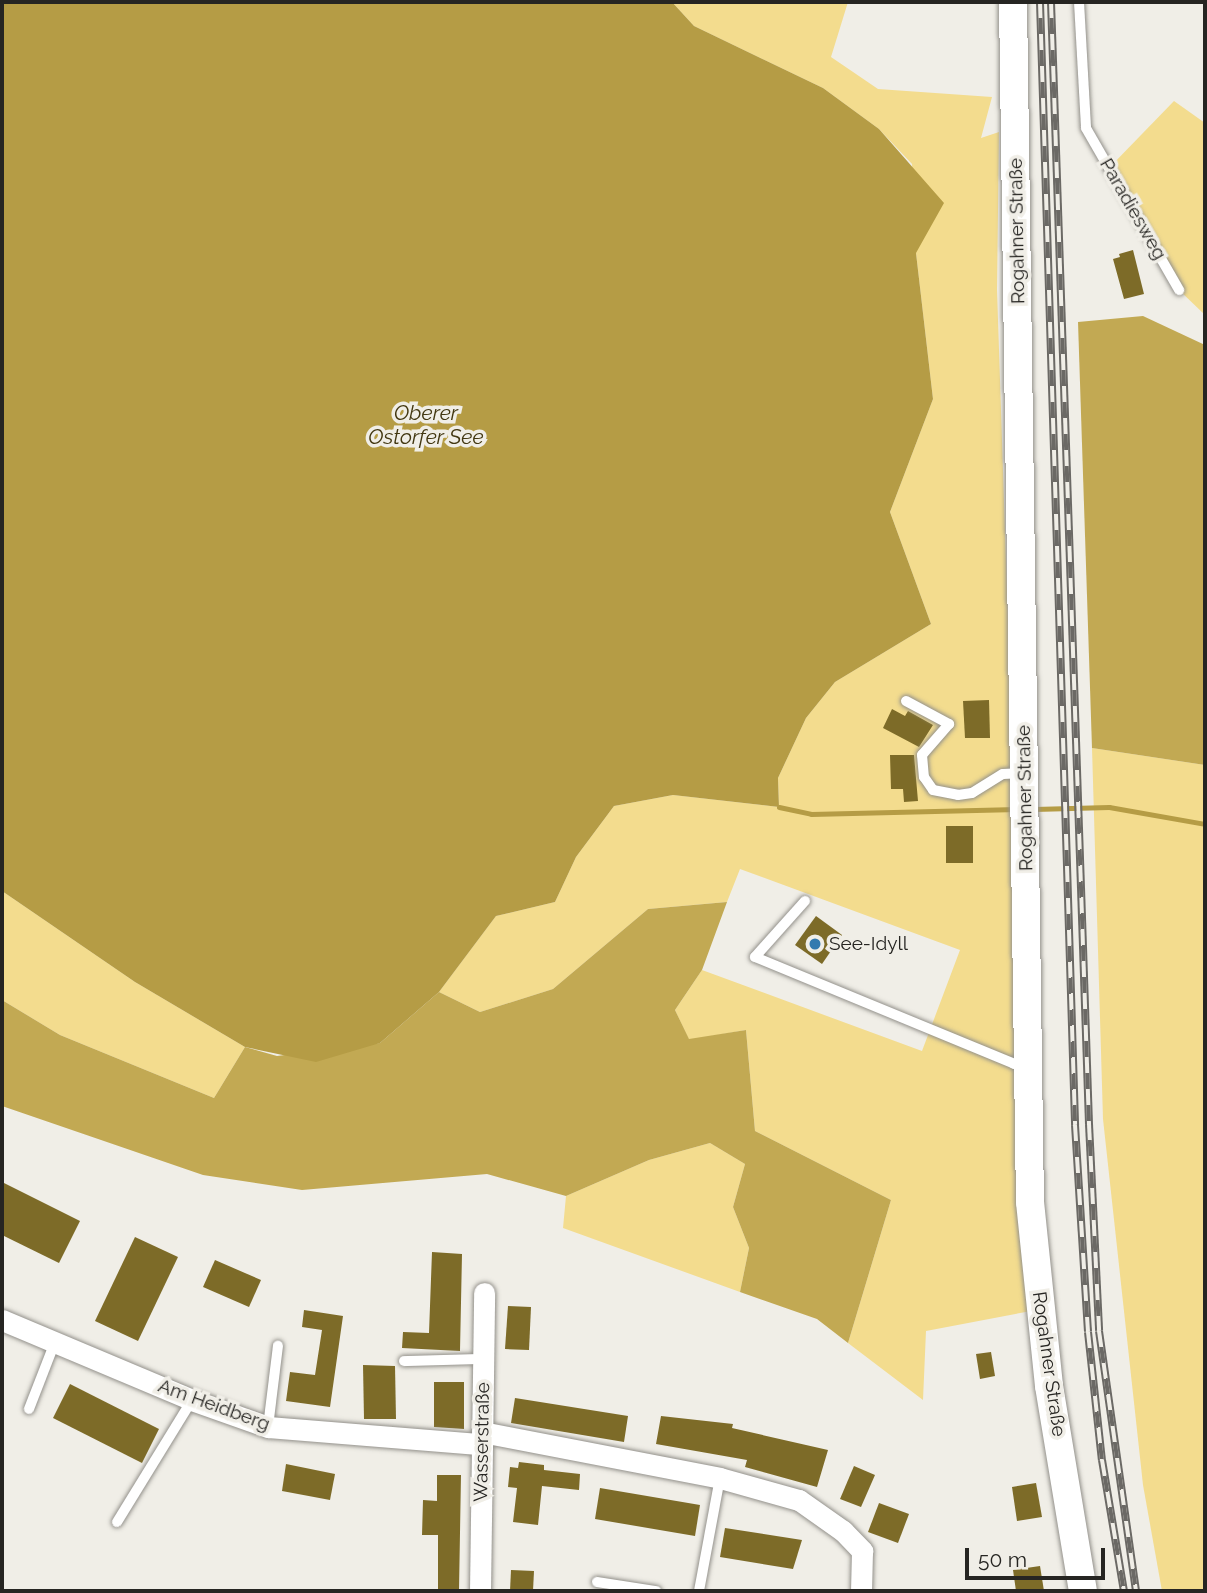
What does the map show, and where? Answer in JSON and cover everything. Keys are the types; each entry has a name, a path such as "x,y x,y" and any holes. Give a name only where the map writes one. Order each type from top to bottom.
{"street":[{"name":"Rogahner Straße","path":"1013,2 1030,1202 1049,1386 1083,1591"},
{"name":"Wasserstraße","path":"480,1591 484,1293"},
{"name":"Am Heidberg","path":"2,1320 192,1400 268,1427 482,1438 720,1478 799,1500 843,1531 862,1551 861,1591"}],"lane":[{"name":"Paradiesweg","path":"1079,2 1086,128 1179,289"},
{"path":"906,701 949,724 922,755 924,777 933,790 958,795 972,793 1003,774 1026,780"},
{"path":"805,901 755,957 1014,1064 1026,1064"},
{"path":"29,1409 55,1342"},
{"path":"268,1427 278,1346"},
{"path":"404,1361 483,1359"},
{"path":"117,1522 192,1400"},
{"path":"699,1591 720,1478"},
{"path":"597,1582 656,1591"}],"shaded area":[{"path":"672,2 848,2 831,57 878,89 992,97 981,138 999,132 997,290 1031,1311 926,1331 923,1400 848,1343 891,1200 755,1131 746,1030 689,1040 675,1010 702,970 922,1051 960,950 740,869 727,902 648,909 553,989 480,1012 439,992 496,916 555,902 576,857 614,806 673,795 779,807 778,778 806,718 835,682 931,624 890,512 933,399 916,253 912,164 879,129 823,88 694,26"},
{"path":"1174,101 1205,123 1205,315 1179,290 1109,168"},
{"path":"1143,316 1205,345 1205,765 1092,748 1078,322"},
{"path":"1092,748 1205,765 1205,1591 1162,1591 1143,1485 1103,1119"},
{"path":"2,891 135,982 245,1047 214,1098 60,1035 2,1000"},
{"path":"727,902 702,970 675,1010 689,1039 746,1030 755,1131 891,1200 848,1343 817,1319 740,1292 749,1248 733,1207 745,1164 710,1143 649,1160 566,1196 487,1174 302,1190 203,1175 2,1106 2,1000 60,1035 214,1098 245,1047 277,1056 380,1043 439,992 480,1012 553,989 648,909"},
{"path":"710,1143 745,1164 733,1207 749,1248 740,1292 563,1228 566,1196 649,1160"}],"water":[{"name":"Oberer Ostorfer See","path":"2,2 672,2 694,26 823,88 879,129 944,203 916,253 933,399 890,512 931,624 835,682 806,718 778,778 779,807 673,795 614,806 576,857 555,902 496,916 439,992 380,1043 316,1062 245,1047 135,982 2,891"}],"building":[{"path":"1133,250 1144,294 1124,299 1113,259"},
{"path":"989,700 990,738 965,738 963,701"},
{"path":"892,709 905,716 908,711 933,725 919,747 883,728"},
{"path":"890,755 914,755 918,801 904,802 903,789 891,789"},
{"path":"946,826 973,826 973,863 946,863"},
{"path":"816,916 842,935 822,964 795,945"},
{"path":"2,1182 80,1221 59,1263 2,1235"},
{"path":"135,1237 178,1257 138,1341 95,1321"},
{"path":"432,1252 462,1254 460,1351 402,1348 403,1332 429,1333"},
{"path":"215,1260 261,1280 249,1307 203,1287"},
{"path":"508,1306 531,1307 529,1350 505,1349"},
{"path":"304,1310 343,1316 330,1407 286,1401 290,1372 315,1375 322,1330 302,1327"},
{"path":"991,1352 995,1376 980,1379 976,1354"},
{"path":"363,1365 395,1366 396,1419 364,1419"},
{"path":"434,1382 464,1382 464,1429 434,1427"},
{"path":"70,1384 159,1429 142,1463 53,1418"},
{"path":"515,1398 628,1416 624,1442 511,1423"},
{"path":"661,1416 733,1424 732,1428 828,1450 817,1487 745,1467 747,1460 656,1444"},
{"path":"519,1462 544,1465 544,1470 580,1474 579,1490 542,1486 538,1525 513,1522 517,1488 508,1487 510,1467 518,1468"},
{"path":"286,1464 335,1474 330,1500 282,1491"},
{"path":"854,1466 875,1475 861,1507 840,1499"},
{"path":"437,1475 461,1475 459,1591 438,1590 438,1535 422,1535 423,1500 437,1501"},
{"path":"1036,1483 1042,1517 1017,1521 1012,1487"},
{"path":"600,1488 700,1505 695,1536 595,1519"},
{"path":"879,1503 909,1514 898,1543 868,1532"},
{"path":"725,1528 802,1540 793,1569 720,1557"},
{"path":"1040,1566 1044,1591 1016,1591 1013,1570"},
{"path":"511,1570 534,1571 533,1591 510,1591"}],"waterway":[{"path":"779,807 811,814 1017,809"},
{"path":"1034,809 1109,807 1205,824"}],"railway":[{"path":"1040,2 1075,1125 1088,1332 1102,1460 1124,1591"},
{"path":"1051,2 1089,1124 1099,1331 1136,1591"}],"place":[{"name":"See-Idyll","path":"815,944"}]}
